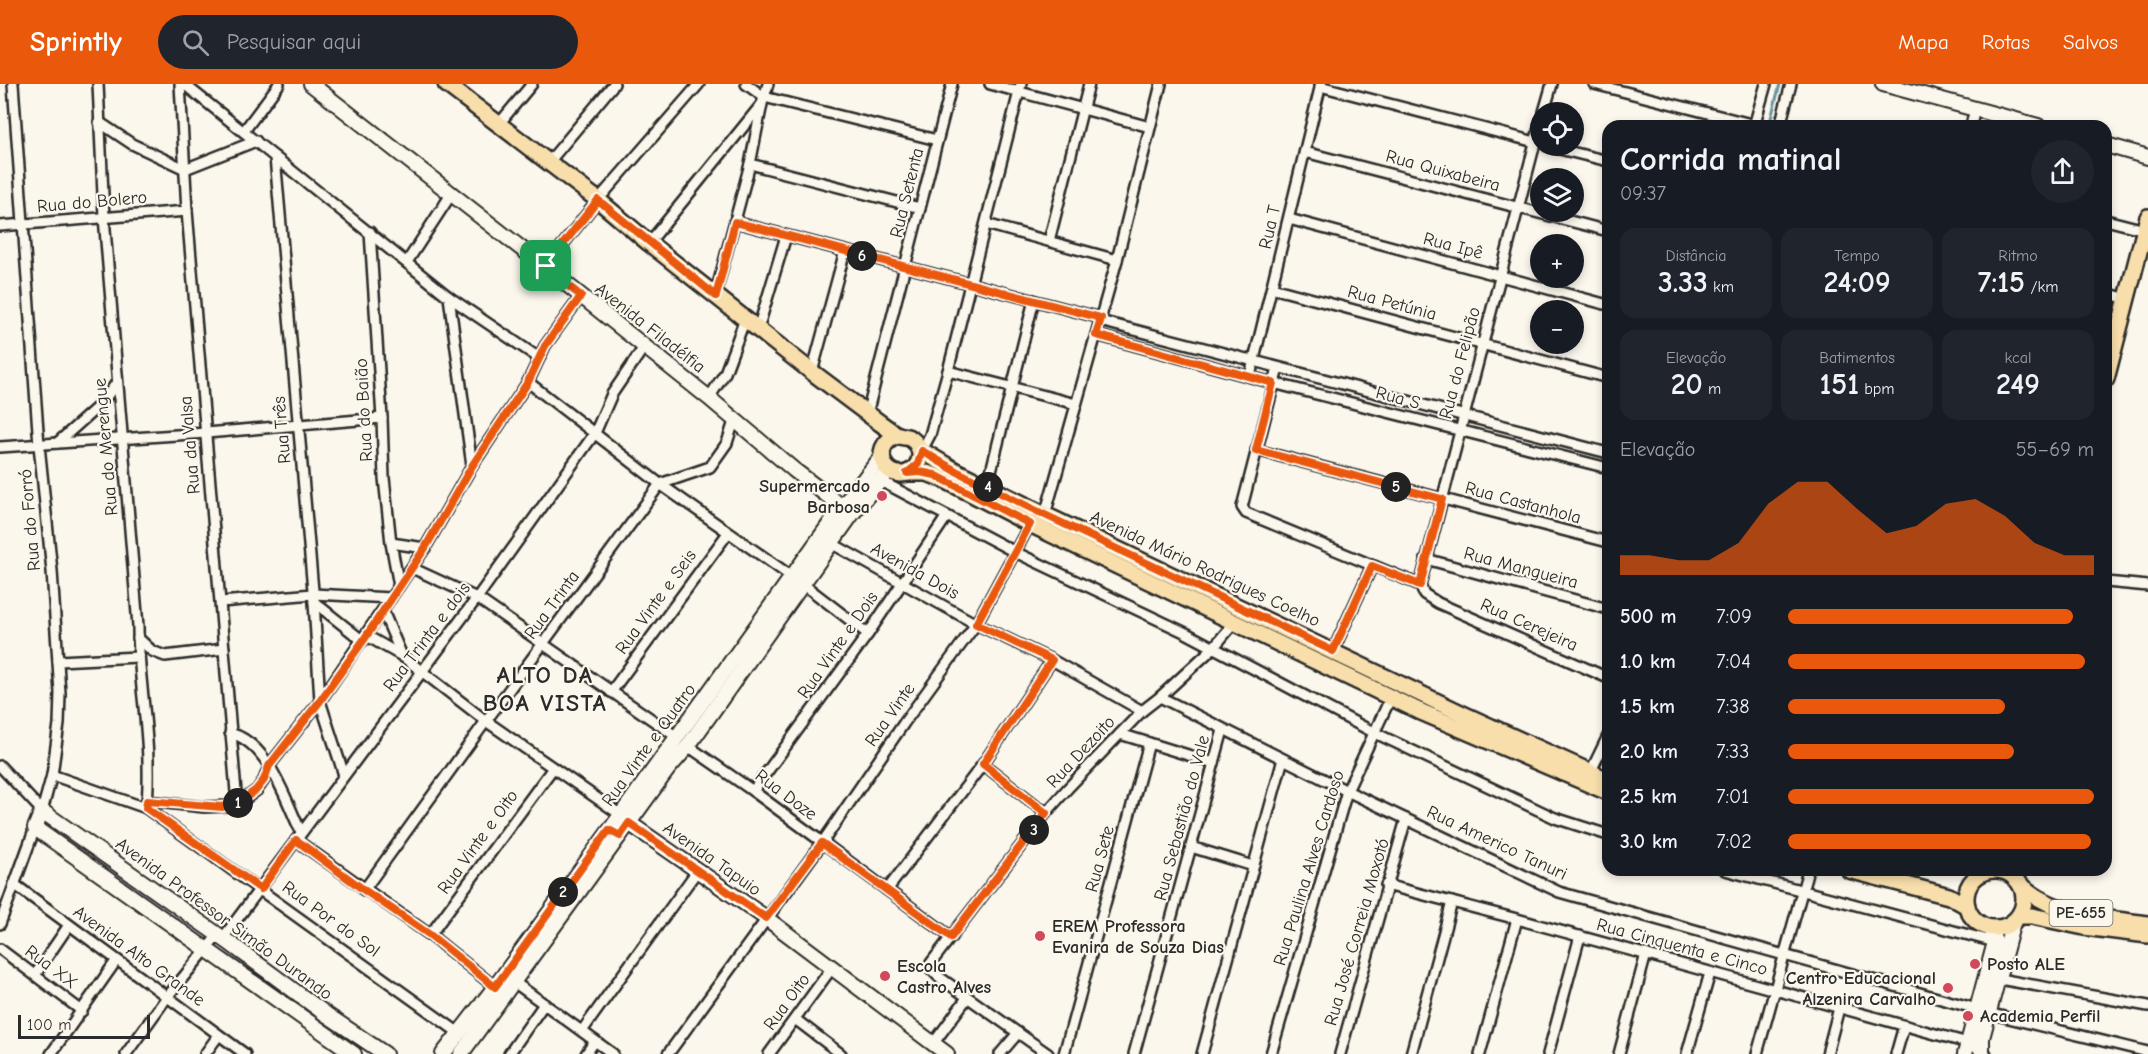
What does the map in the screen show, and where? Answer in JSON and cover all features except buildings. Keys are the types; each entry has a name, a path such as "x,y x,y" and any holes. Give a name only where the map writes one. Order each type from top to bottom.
{"main road":[{"path":"446,84 598,200 649,243 867,414 894,433 904,436 914,441 920,451 918,464 907,473 884,475 882,455 887,443 904,436"},
{"path":"2112,352 2146,224"},
{"name":"Avenida Mário Rodrigues Coelho","path":"920,451 1045,515 1602,778"},
{"name":"Avenida Mário Rodrigues Coelho","path":"907,473 920,472 935,475 1030,524 1391,697 1602,789"},
{"path":"1873,876 1949,896 1967,906"},
{"name":"PE-655","path":"1913,876 1961,887 1976,876"},
{"path":"1976,876 1968,890 1967,906 1975,921 1992,935"},
{"name":"PE-655","path":"2010,876 2020,885 2024,901 2016,919"},
{"name":"PE-655","path":"2020,885 2043,902 2062,909 2148,924"},
{"name":"PE-655","path":"1992,935 1998,928 2016,919 2032,916 2084,927 2148,935"}],"street":[{"name":"Rua do Forró","path":"13,84 39,445 52,571 58,661 59,724 52,775 42,811"},
{"name":"Rua do Merengue","path":"98,84 104,217 138,657 148,744 146,805"},
{"name":"Rua da Valsa","path":"180,84 187,211 237,804"},
{"path":"184,84 449,297 539,358"},
{"path":"244,131 279,84"},
{"name":"Avenida Filadélfia","path":"311,84 452,193 847,510"},
{"path":"498,125 532,84"},
{"path":"548,163 614,84"},
{"path":"545,267 598,200 699,84"},
{"path":"746,84 763,101 937,140"},
{"path":"716,296 768,84"},
{"name":"Rua Setenta","path":"867,414 951,84"},
{"path":"990,84 1020,88 1083,110 1150,127"},
{"path":"1049,241 1089,84"},
{"path":"1547,102 1552,84"},
{"path":"1594,84 1731,120"},
{"path":"1756,120 1766,84"},
{"path":"1782,120 1791,84"},
{"path":"1883,84 2017,120"},
{"path":"1045,515 1117,260 1161,85"},
{"path":"1321,85 1530,141"},
{"name":"Rua T","path":"1250,376 1321,85"},
{"path":"920,451 930,435 948,371 1020,88"},
{"path":"649,243 763,101"},
{"path":"1972,120 1975,108"},
{"path":"99,122 132,144 185,170 256,141"},
{"path":"2112,147 2148,157"},
{"name":"Rua Quixabeira","path":"1305,152 1602,229"},
{"path":"1584,155 1602,160"},
{"name":"Rua Três","path":"275,156 320,701 344,775"},
{"name":"Rua do Felipão","path":"1420,585 1463,415 1534,156"},
{"path":"750,164 920,207"},
{"path":"407,262 452,193"},
{"name":"Rua do Bolero","path":"0,226 187,211"},
{"name":"Rua Ipê","path":"1289,219 1602,302"},
{"path":"2112,221 2146,224"},
{"name":"Rua S","path":"735,222 1034,300 1278,368 1602,451"},
{"path":"986,224 1117,260"},
{"name":"Rua do Baião","path":"370,232 384,478 391,543 399,586"},
{"path":"758,329 786,236"},
{"path":"812,372 845,251"},
{"name":"Rua Petúnia","path":"1272,288 1602,376"},
{"path":"2112,295 2127,299"},
{"path":"146,805 230,806 237,804 256,790 264,780 269,766 320,701 412,568 472,466 528,382 545,346 581,296"},
{"path":"449,297 472,466"},
{"path":"987,487 1034,300"},
{"path":"709,398 725,373 745,319"},
{"name":"Rua S","path":"1096,335 1273,383 1602,467"},
{"name":"Rua Trinta e dois","path":"126,1054 206,948 220,936 261,889 298,836 477,598 595,433 612,394 644,346"},
{"path":"1278,368 1242,507 1246,513 1420,585"},
{"path":"948,371 1076,404"},
{"path":"57,443 102,403 117,382"},
{"path":"528,382 660,484 798,580 868,634"},
{"path":"0,447 382,418"},
{"path":"660,484 710,467 727,443 734,421"},
{"name":"Rua Castanhola","path":"1256,450 1602,540"},
{"name":"Rua Vinte e Quatro","path":"446,1049 625,819 798,580 882,455"},
{"path":"884,475 947,516 1015,552 1186,633 1373,732 1555,818 1602,833"},
{"name":"Rua Vinte e Quatro","path":"798,580 831,543 847,510 884,475"},
{"name":"Rua Trinta","path":"364,890 660,484"},
{"name":"Rua Vinte e Dois","path":"753,791 868,634 947,516"},
{"name":"Rua Vinte","path":"766,918 822,843 904,723 976,624 1030,524"},
{"name":"Rua Vinte e Seis","path":"611,692 728,533"},
{"path":"391,543 425,548"},
{"name":"Avenida Dois","path":"831,543 976,624 1052,660 1142,711"},
{"name":"Rua Mangueira","path":"1426,559 1602,607"},
{"path":"1333,651 1372,566"},
{"name":"Rua Doze","path":"412,568 477,598 753,791 951,937"},
{"path":"2112,583 2148,586"},
{"name":"Rua Cerejeira","path":"1420,585 1424,594 1438,603 1602,673"},
{"path":"221,602 313,598 391,598"},
{"name":"Avenida Tapuio","path":"313,598 365,638 402,656 486,721 766,918 947,1054"},
{"path":"383,611 402,656"},
{"name":"Rua Dezoito","path":"967,998 935,974 931,969 931,963 1046,813 1142,711 1160,698 1213,648 1235,622"},
{"path":"138,638 152,651 165,656 224,650"},
{"path":"58,661 138,657"},
{"path":"887,890 983,764 1052,660"},
{"name":"Rua Paulina Alves Cardoso","path":"1271,1054 1347,791 1391,697"},
{"name":"Rua Americo Tanuri","path":"1160,698 1347,791 1559,892 1983,1011 2148,1052"},
{"name":"Rua Sebastião do Vale","path":"1134,1054 1223,730"},
{"path":"230,733 242,737 258,749 269,766 298,836 364,890 430,935 495,987"},
{"path":"1120,734 1214,763"},
{"name":"Rua Sete","path":"1064,1054 1149,743"},
{"path":"1590,773 1602,748"},
{"path":"1202,1054 1283,759"},
{"path":"983,764 1046,813"},
{"path":"0,766 42,811 0,924"},
{"name":"Rua Vinte e Oito","path":"430,935 553,768"},
{"name":"Rua Por do Sol","path":"52,775 146,805 459,1033"},
{"name":"Avenida Professor Simão Durando","path":"42,811 383,1053"},
{"name":"Rua José Correia Moxotó","path":"1340,1054 1406,819"},
{"name":"Avenida Professor Simão Durando","path":"35,828 354,1054"},
{"name":"Rua Vinte e Quatro","path":"461,1053 514,982 614,833"},
{"path":"1191,847 1253,866"},
{"path":"582,1031 698,871"},
{"path":"1749,876 1992,935 1992,978"},
{"path":"1757,1054 1806,876"},
{"name":"Avenida Alto Grande","path":"14,884 245,1054"},
{"name":"Rua Cinquenta e Cinco","path":"1386,885 1774,989 1904,1026 1966,1048"},
{"path":"1410,1054 1452,902"},
{"path":"668,1054 766,918"},
{"path":"1480,1054 1517,919"},
{"path":"1983,1011 1983,1054 1966,1048 1983,1011 1992,978 2016,919"},
{"path":"35,975 69,925"},
{"path":"1548,1054 1580,936"},
{"name":"Rua XX","path":"0,949 82,1011"},
{"path":"1618,1054 1646,954"},
{"path":"51,1054 116,961"},
{"name":"Rua Oito","path":"769,1054 831,969"},
{"path":"1687,1054 1710,973"},
{"path":"1992,978 2053,987 2148,1006"},
{"path":"514,982 613,1054"},
{"path":"933,1044 967,998 1048,1054"},
{"path":"509,1054 544,1004"},
{"path":"1827,1054 1839,1008"},
{"path":"795,1019 842,1054"},
{"path":"1896,1054 1904,1026"},
{"path":"1000,1054 1017,1033"},
{"path":"205,1054 218,1036"},
{"path":"586,1054 595,1041"},
{"path":"360,1054 369,1048 383,1053"},
{"path":"446,1049 461,1053"}],"waterway":[{"path":"1771,120 1780,84"}],"place":[{"name":"Supermercado Barbosa","path":"882,496"},
{"name":"EREM Professora Evanira de Souza Dias","path":"1040,936"},
{"name":"Posto ALE","path":"1975,964"},
{"name":"Escola Castro Alves","path":"885,976"},
{"name":"Centro Educacional Alzenira Carvalho","path":"1948,988"},
{"name":"Academia Perfil","path":"1968,1016"}],"district":[{"name":"ALTO DA BOA VISTA","path":"545,689"}],"route":[{"path":"598,200 716,296 735,222 1101,318 1096,335 1273,383 1256,450 1442,499 1420,585 1372,566 1333,651 1045,515 956,471 922,451 918,464 907,473 920,472 935,475 1030,524 976,624 1052,660 983,764 1046,813 951,937 822,843 766,918 629,823 620,836 609,830 495,987 430,935 296,840 261,889 146,808 147,801 204,807 230,806 246,798 264,780 269,766 363,641 425,548 472,466 528,382 545,346 581,296 546,266 598,200"}]}
